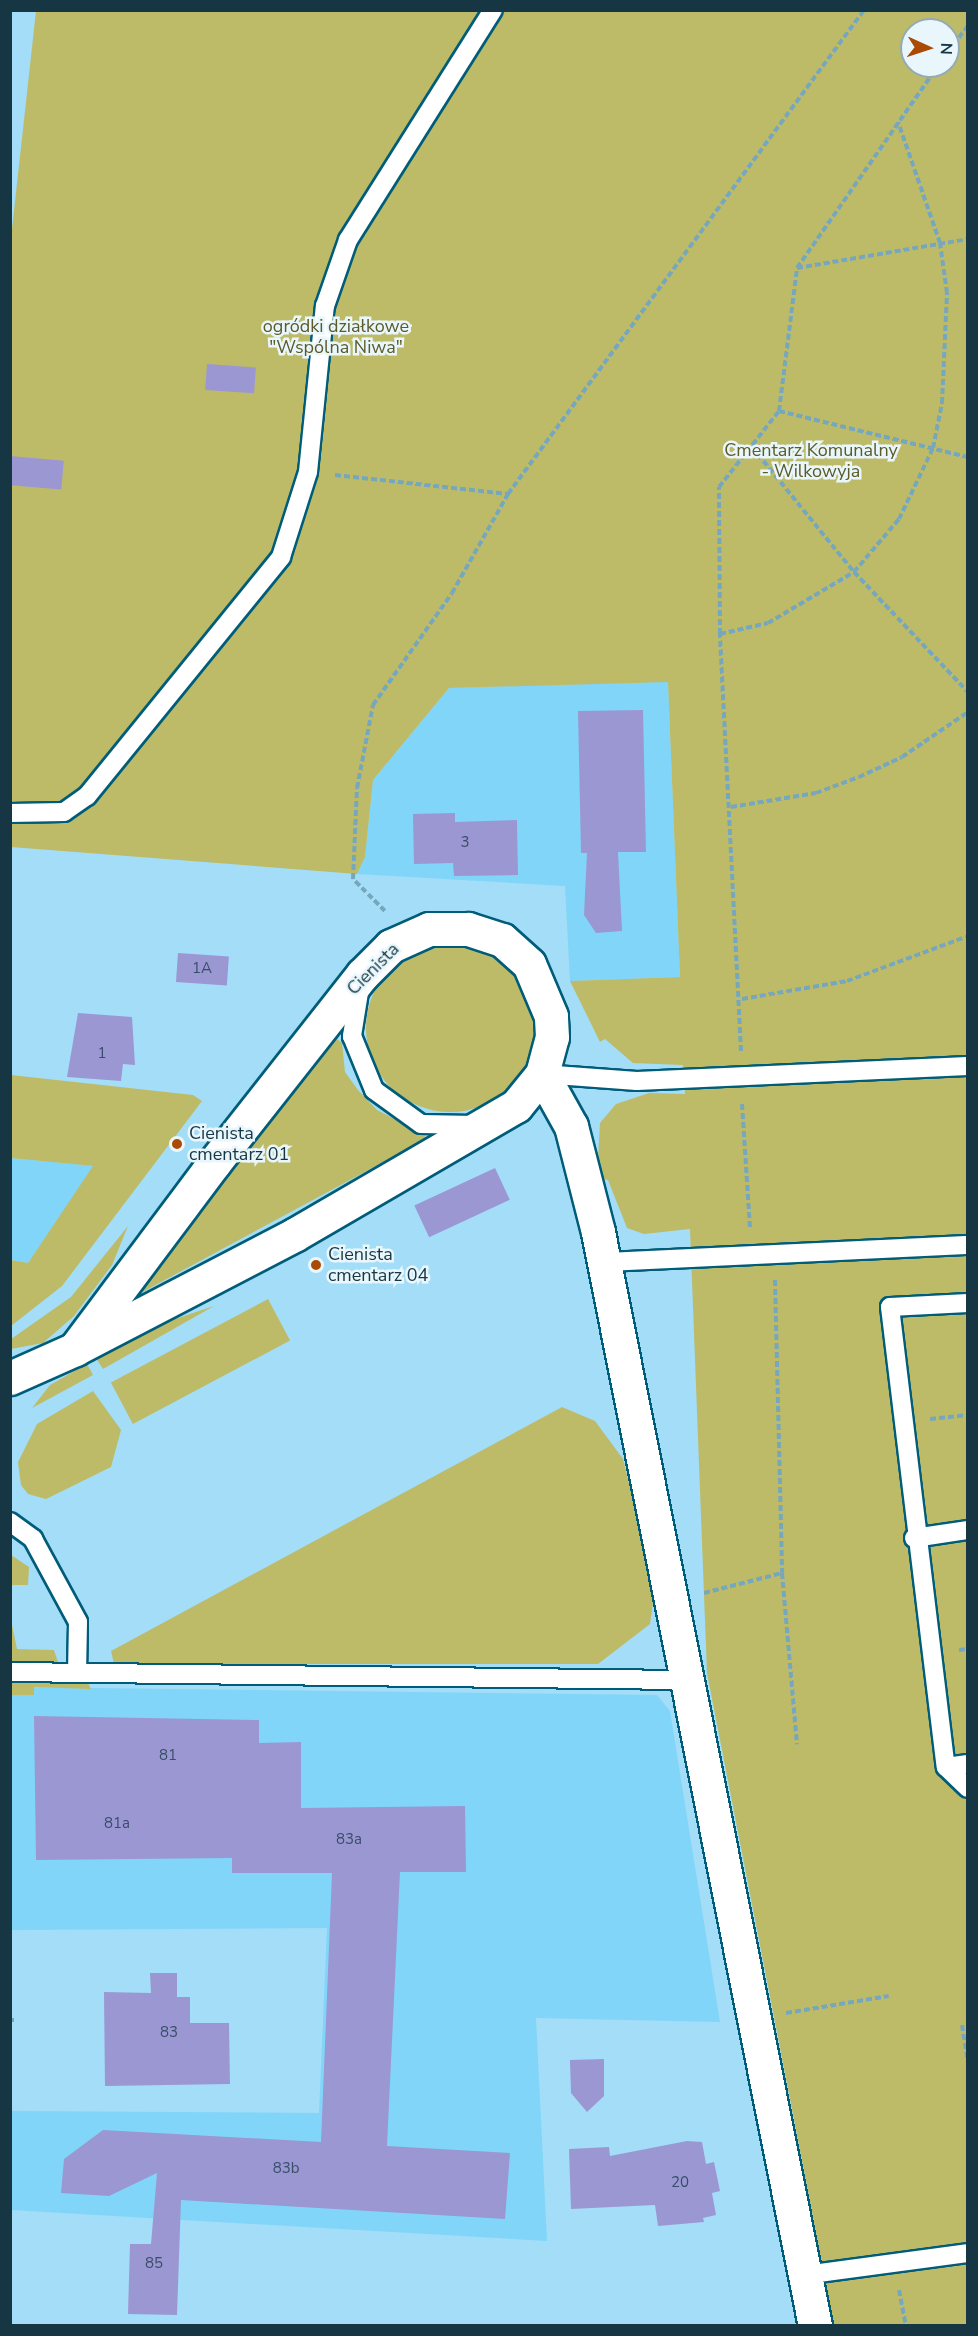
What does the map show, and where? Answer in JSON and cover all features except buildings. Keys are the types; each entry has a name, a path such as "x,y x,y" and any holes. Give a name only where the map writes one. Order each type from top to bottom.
{"street":[{"name":"Cienista","path":"10,1378 75,1348 489,1126 516,1106 542,1074 551,1016 539,979 516,950 468,929 429,929 408,935 362,975 75,1348"},
{"path":"542,1074 571,1125 604,1262 815,2325"}],"lane":[{"path":"10,813 64,812 87,796 281,557 308,472 325,306 348,240 493,10"},
{"path":"362,975 352,1036 374,1090 421,1124 489,1126"},
{"path":"542,1074 637,1081 968,1066"},
{"path":"604,1262 751,1253 968,1245"},
{"path":"968,1303 890,1307 914,1538 946,1767 968,1788"},
{"path":"10,1522 33,1539 78,1622 77,1673"},
{"path":"914,1538 968,1530"},
{"path":"10,1672 687,1680"},
{"path":"946,1767 968,1764"},
{"path":"805,2275 968,2253"}],"path":[{"path":"408,935 353,879 357,788 373,705 452,593 508,494 864,10"},
{"path":"751,1253 740,1077 742,999 720,634 719,487 779,411 797,268 929,78"},
{"path":"720,634 768,623 854,572 899,519 933,448 947,347 940,243 898,122"},
{"path":"797,268 968,239"},
{"path":"779,411 968,457"},
{"path":"752,447 854,572 968,692"},
{"path":"308,472 508,494"},
{"path":"731,807 816,793 859,777 902,757 968,712"},
{"path":"742,999 847,981 968,936"},
{"path":"774,1252 782,1573 798,1744"},
{"path":"903,1422 968,1415"},
{"path":"671,1596 782,1573"},
{"path":"754,2019 889,1996"},
{"path":"962,2025 968,2063"},
{"path":"894,2263 906,2325"}],"shaded area":[{"path":"668,681 680,977 570,981 565,886 357,874 365,857 373,780 449,688"},
{"path":"11,1158 94,1166 28,1263 11,1260"},
{"path":"11,1687 657,1695 670,1711 720,2022 536,2018 547,2241 11,2210 11,2111 319,2113 327,1928 11,1930"}],"green space":[{"path":"36,11 967,11 967,2325 834,2325 707,1673 690,1229 644,1234 627,1228 608,1180 597,1177 600,1123 616,1104 649,1093 685,1094 683,1065 633,1063 605,1039 600,1042 570,981 680,977 668,682 449,688 373,780 365,857 357,874 11,847 10,247"},
{"path":"450,944 482,951 497,958 509,969 520,981 527,996 534,1028 527,1060 520,1075 509,1087 497,1098 482,1105 450,1112 418,1105 403,1098 391,1087 380,1075 373,1060 366,1028 373,996 380,981 391,969 403,958 418,951"},
{"path":"333,1036 342,1043 345,1072 358,1090 377,1110 425,1135 424,1140 137,1295"},
{"path":"11,1075 193,1095 202,1101 62,1286 11,1326 11,1260 28,1263 93,1166 11,1158"},
{"path":"128,1226 112,1265 74,1316 43,1343 11,1349 11,1339 71,1297"},
{"path":"268,1299 290,1340 133,1424 111,1383"},
{"path":"214,1306 103,1369 96,1358 166,1322"},
{"path":"87,1364 93,1375 32,1408 50,1385"},
{"path":"93,1391 121,1430 111,1467 46,1499 28,1494 21,1485 18,1462 37,1424"},
{"path":"562,1407 595,1421 623,1459 655,1588 650,1624 598,1664 114,1664 111,1651"},
{"path":"11,1555 29,1567 28,1585 11,1585"},
{"path":"10,1615 17,1649 54,1650 59,1665 11,1663"},
{"path":"10,1683 88,1683 91,1689 34,1687 34,1695 11,1695"}],"place":[{"name":"Cienista cmentarz 01","path":"177,1144"},
{"name":"Cienista cmentarz 04","path":"316,1265"}],"park label":[{"name":"ogródki działkowe \"Wspólna Niwa\"","path":"336,337"},
{"name":"Cmentarz Komunalny - Wilkowyja","path":"811,461"}]}
